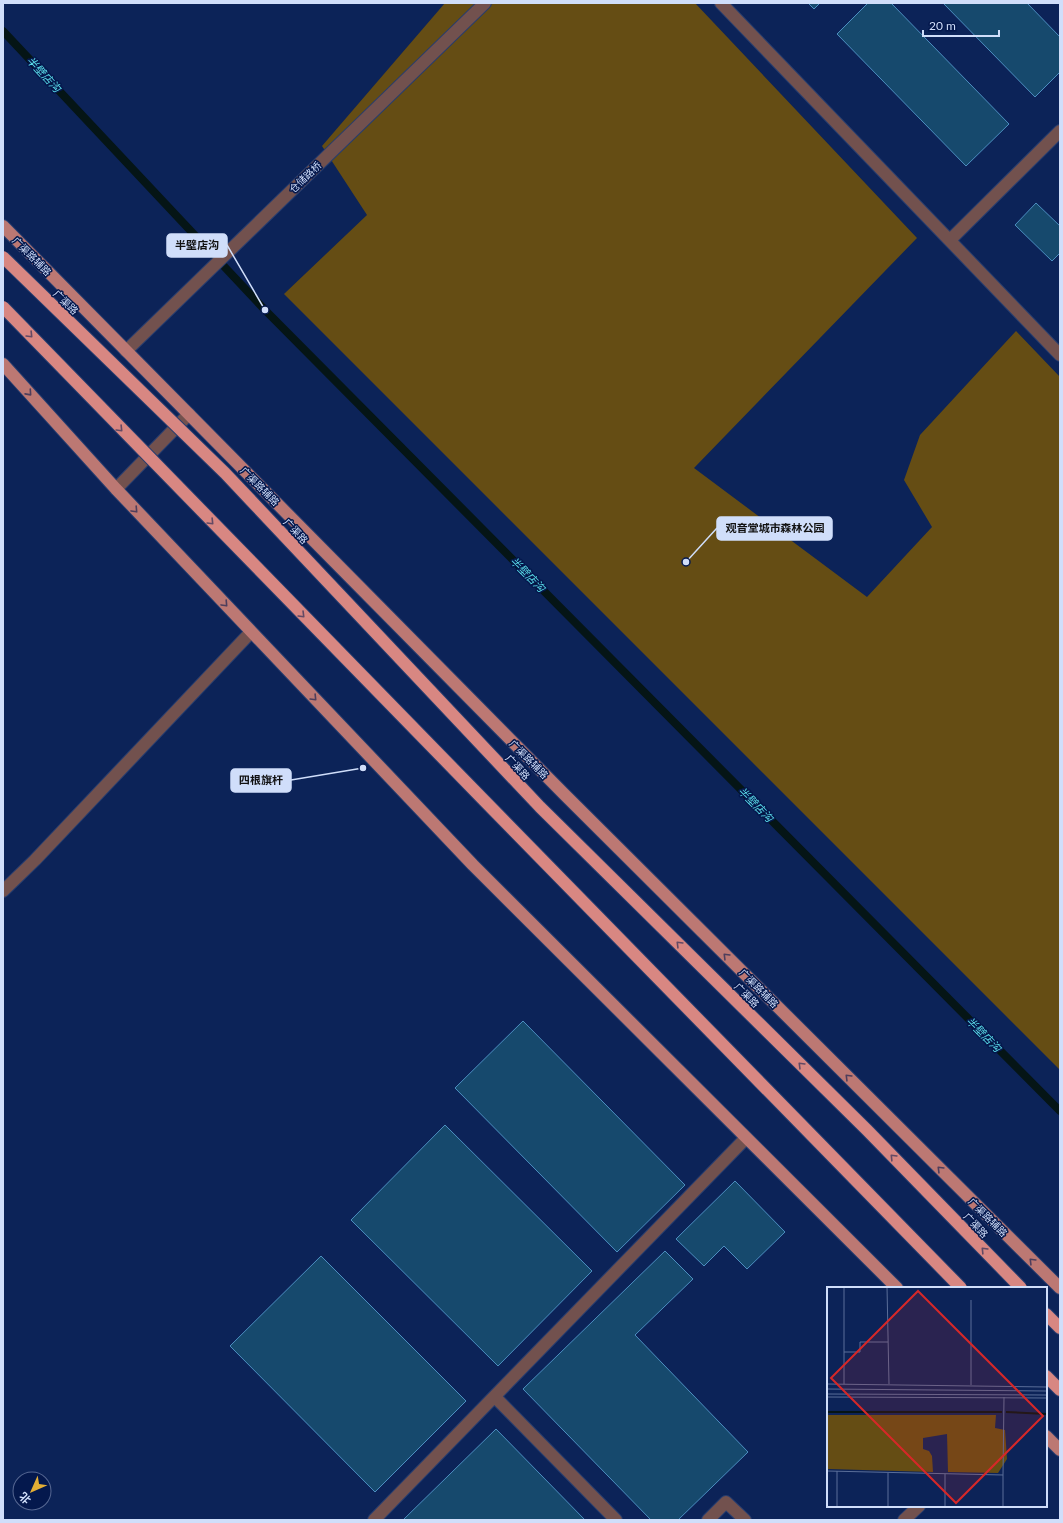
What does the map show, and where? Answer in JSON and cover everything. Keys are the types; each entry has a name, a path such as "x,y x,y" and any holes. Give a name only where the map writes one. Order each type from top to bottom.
{"highway":[{"name":"广渠路","path":"3,257 225,473 540,807 862,1125 1020,1287"},
{"path":"3,307 222,533 960,1287"},
{"path":"1047,1315 1060,1328"},
{"path":"1047,1377 1060,1390"}],"main road":[{"name":"广渠路辅路","path":"3,226 564,794 1060,1288"},
{"path":"3,364 116,489 473,865 896,1287"},
{"path":"1047,1437 1060,1450"}],"street":[{"name":"仓储路桥","path":"126,351 485,3"},
{"path":"721,3 1060,355"},
{"path":"950,240 1060,131"},
{"path":"116,489 189,414"},
{"path":"3,891 35,860 251,632"},
{"path":"374,1520 746,1138"},
{"path":"495,1397 616,1520"},
{"path":"708,1520 726,1502 745,1520"},
{"path":"904,1520 918,1507"}],"shaded area":[{"path":"445,3 695,3 917,238 694,468 867,597 932,527 904,480 920,435 1016,331 1060,377 1060,1070 284,294 367,215 322,146"}],"building":[{"path":"808,3 820,3 814,9"},
{"path":"868,3 891,3 1009,124 966,166 837,34"},
{"path":"943,3 1027,3 1060,37 1060,72 1035,97"},
{"path":"1036,203 1060,226 1060,253 1052,261 1015,225"},
{"path":"523,1021 685,1185 617,1252 455,1088"},
{"path":"445,1125 592,1271 498,1366 351,1220"},
{"path":"735,1181 785,1232 747,1269 724,1246 704,1266 676,1239"},
{"path":"665,1251 693,1279 635,1335 748,1452 678,1520 651,1520 523,1389"},
{"path":"321,1256 466,1401 375,1492 230,1346"},
{"path":"496,1429 585,1520 403,1520"}],"waterway":[{"name":"半壁店沟","path":"3,31 265,310 1060,1111"}],"place":[{"name":"半壁店沟","path":"265,310"},
{"name":"观音堂城市森林公园","path":"686,562"},
{"name":"四根旗杆","path":"363,768"}]}
